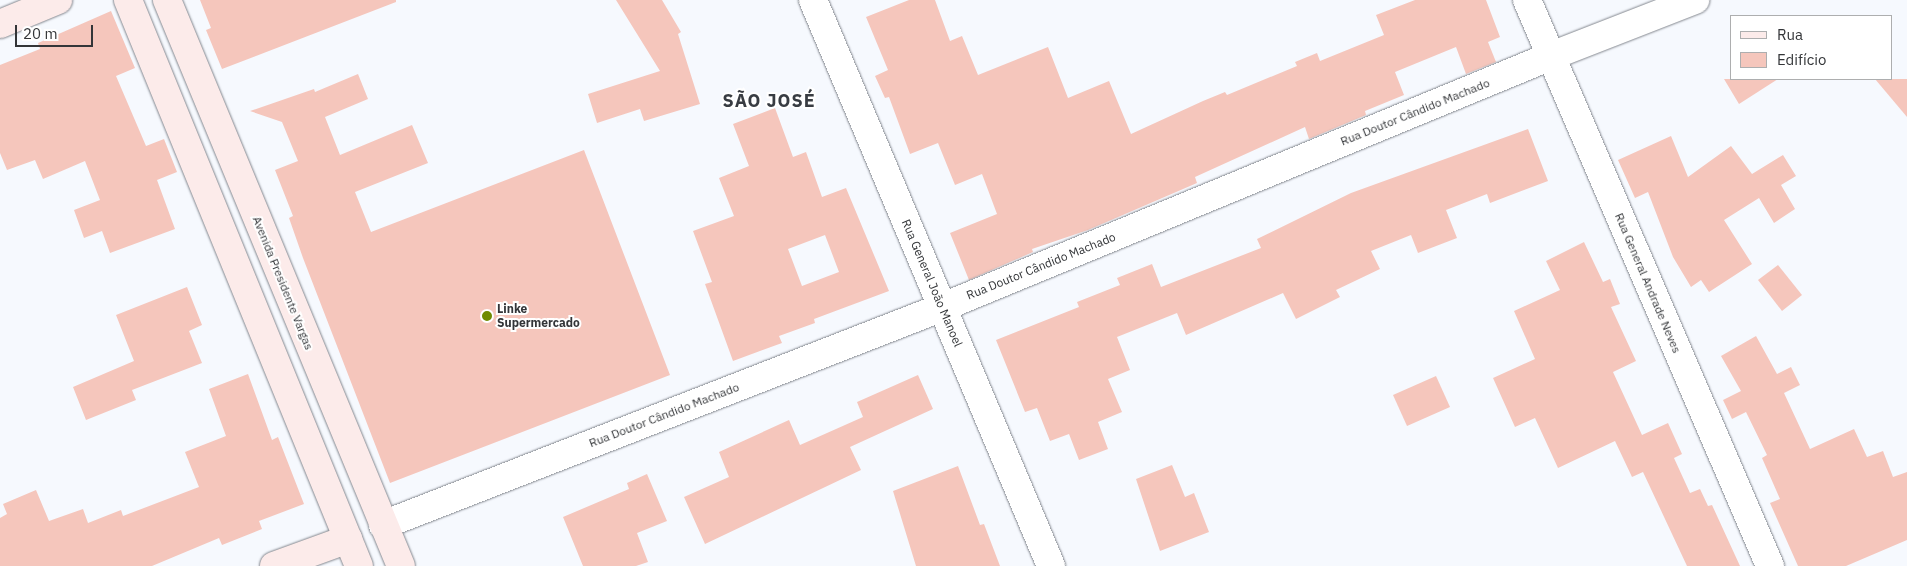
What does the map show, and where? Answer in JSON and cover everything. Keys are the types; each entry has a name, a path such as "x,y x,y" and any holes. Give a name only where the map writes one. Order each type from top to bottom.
{"street":[{"path":"0,24 58,0"},
{"path":"128,0 359,566"},
{"name":"Avenida Presidente Vargas","path":"167,0 401,566"},
{"name":"Rua General João Manoel","path":"812,0 1051,566"},
{"name":"Rua General Andrade Neves","path":"1527,0 1770,566"},
{"name":"Rua Doutor Cândido Machado","path":"383,525 943,307 1551,56 1696,0"},
{"path":"348,539 356,547 372,548 383,536 383,525"},
{"path":"274,566 348,539"}],"building":[{"path":"200,0 396,0 396,2 222,69 206,30 211,28"},
{"path":"616,0 662,0 681,32 678,34 700,104 644,121 640,109 597,123 588,94 660,71"},
{"path":"909,0 935,0 950,41 962,36 978,75 1048,47 1068,98 1109,81 1131,134 1203,101 1225,92 1227,95 1297,66 1295,62 1317,53 1320,61 1384,35 1376,15 1415,0 1486,0 1500,37 1488,42 1496,62 1466,74 1456,47 1395,72 1404,95 1365,111 1366,115 1309,139 1305,127 1195,177 1197,183 1088,230 1032,249 1033,252 969,280 950,233 997,214 982,174 955,185 938,143 910,154 889,97 885,98 875,76 888,70 866,17"},
{"path":"111,11 135,68 116,76 146,146 164,139 177,172 157,180 175,229 110,253 102,231 84,238 74,210 100,200 85,161 43,179 35,160 7,170 0,153 0,65 40,49 38,43"},
{"name":"Linke Supermercado","path":"358,74 368,99 325,117 340,155 412,125 428,163 355,192 371,232 584,150 670,375 390,483 303,258 289,218 293,216 275,170 298,161 282,122 250,111 314,89 315,92"},
{"path":"1724,79 1776,80 1739,104"},
{"path":"1907,79 1907,117 1876,80"},
{"path":"775,108 793,157 806,152 822,197 846,188 889,291 814,319 815,323 779,336 782,343 733,361 705,284 712,282 693,231 734,216 719,178 749,166 733,124","holes":["825,235 839,272 802,286 788,249"]},
{"path":"1528,129 1548,181 1490,203 1487,194 1446,210 1457,238 1418,253 1411,235 1371,251 1380,269 1336,290 1340,297 1296,319 1283,293 1186,335 1177,313 1117,337 1130,370 1108,379 1122,412 1098,422 1108,449 1079,460 1069,434 1050,441 1037,408 1025,412 996,340 1079,307 1077,302 1120,285 1117,278 1152,264 1161,287 1261,248 1257,239 1351,193"},
{"path":"1671,136 1688,177 1731,146 1752,174 1783,155 1796,176 1781,185 1795,209 1774,223 1759,198 1724,220 1752,264 1709,292 1701,280 1691,287 1673,257 1648,192 1635,198 1618,160"},
{"path":"1584,242 1603,282 1610,279 1620,304 1611,307 1636,361 1613,372 1642,435 1668,423 1682,454 1674,458 1690,493 1700,489 1708,506 1712,505 1740,566 1687,566 1643,472 1632,477 1615,441 1558,468 1535,418 1515,427 1493,378 1535,359 1514,311 1560,290 1546,261"},
{"path":"1778,265 1802,295 1782,311 1758,280"},
{"path":"187,287 202,325 189,331 202,363 132,390 136,400 86,420 73,387 134,361 116,315"},
{"path":"1756,336 1777,374 1791,367 1800,385 1784,393 1810,449 1854,429 1867,457 1883,451 1893,477 1907,472 1907,540 1846,566 1798,566 1770,503 1780,499 1762,458 1767,455 1746,412 1732,419 1723,400 1741,391 1721,356"},
{"path":"248,374 272,440 278,437 304,504 259,521 262,529 222,545 219,538 152,566 0,566 0,518 7,514 3,504 36,490 49,521 83,509 88,523 121,510 123,516 199,487 185,452 226,436 209,389"},
{"path":"918,375 933,409 850,447 861,470 705,544 684,497 729,477 719,452 789,420 800,445 863,417 857,402"},
{"path":"1436,376 1450,407 1407,426 1393,395"},
{"path":"1172,465 1185,497 1194,493 1209,532 1160,551 1136,479"},
{"path":"958,466 980,525 984,524 1000,566 916,566 893,491"},
{"path":"647,474 667,521 637,533 648,562 636,566 583,566 563,517 629,489 627,483"}],"place":[{"name":"Linke Supermercado","path":"487,316"}],"district":[{"name":"SÃO JOSÉ","path":"769,101"}]}
